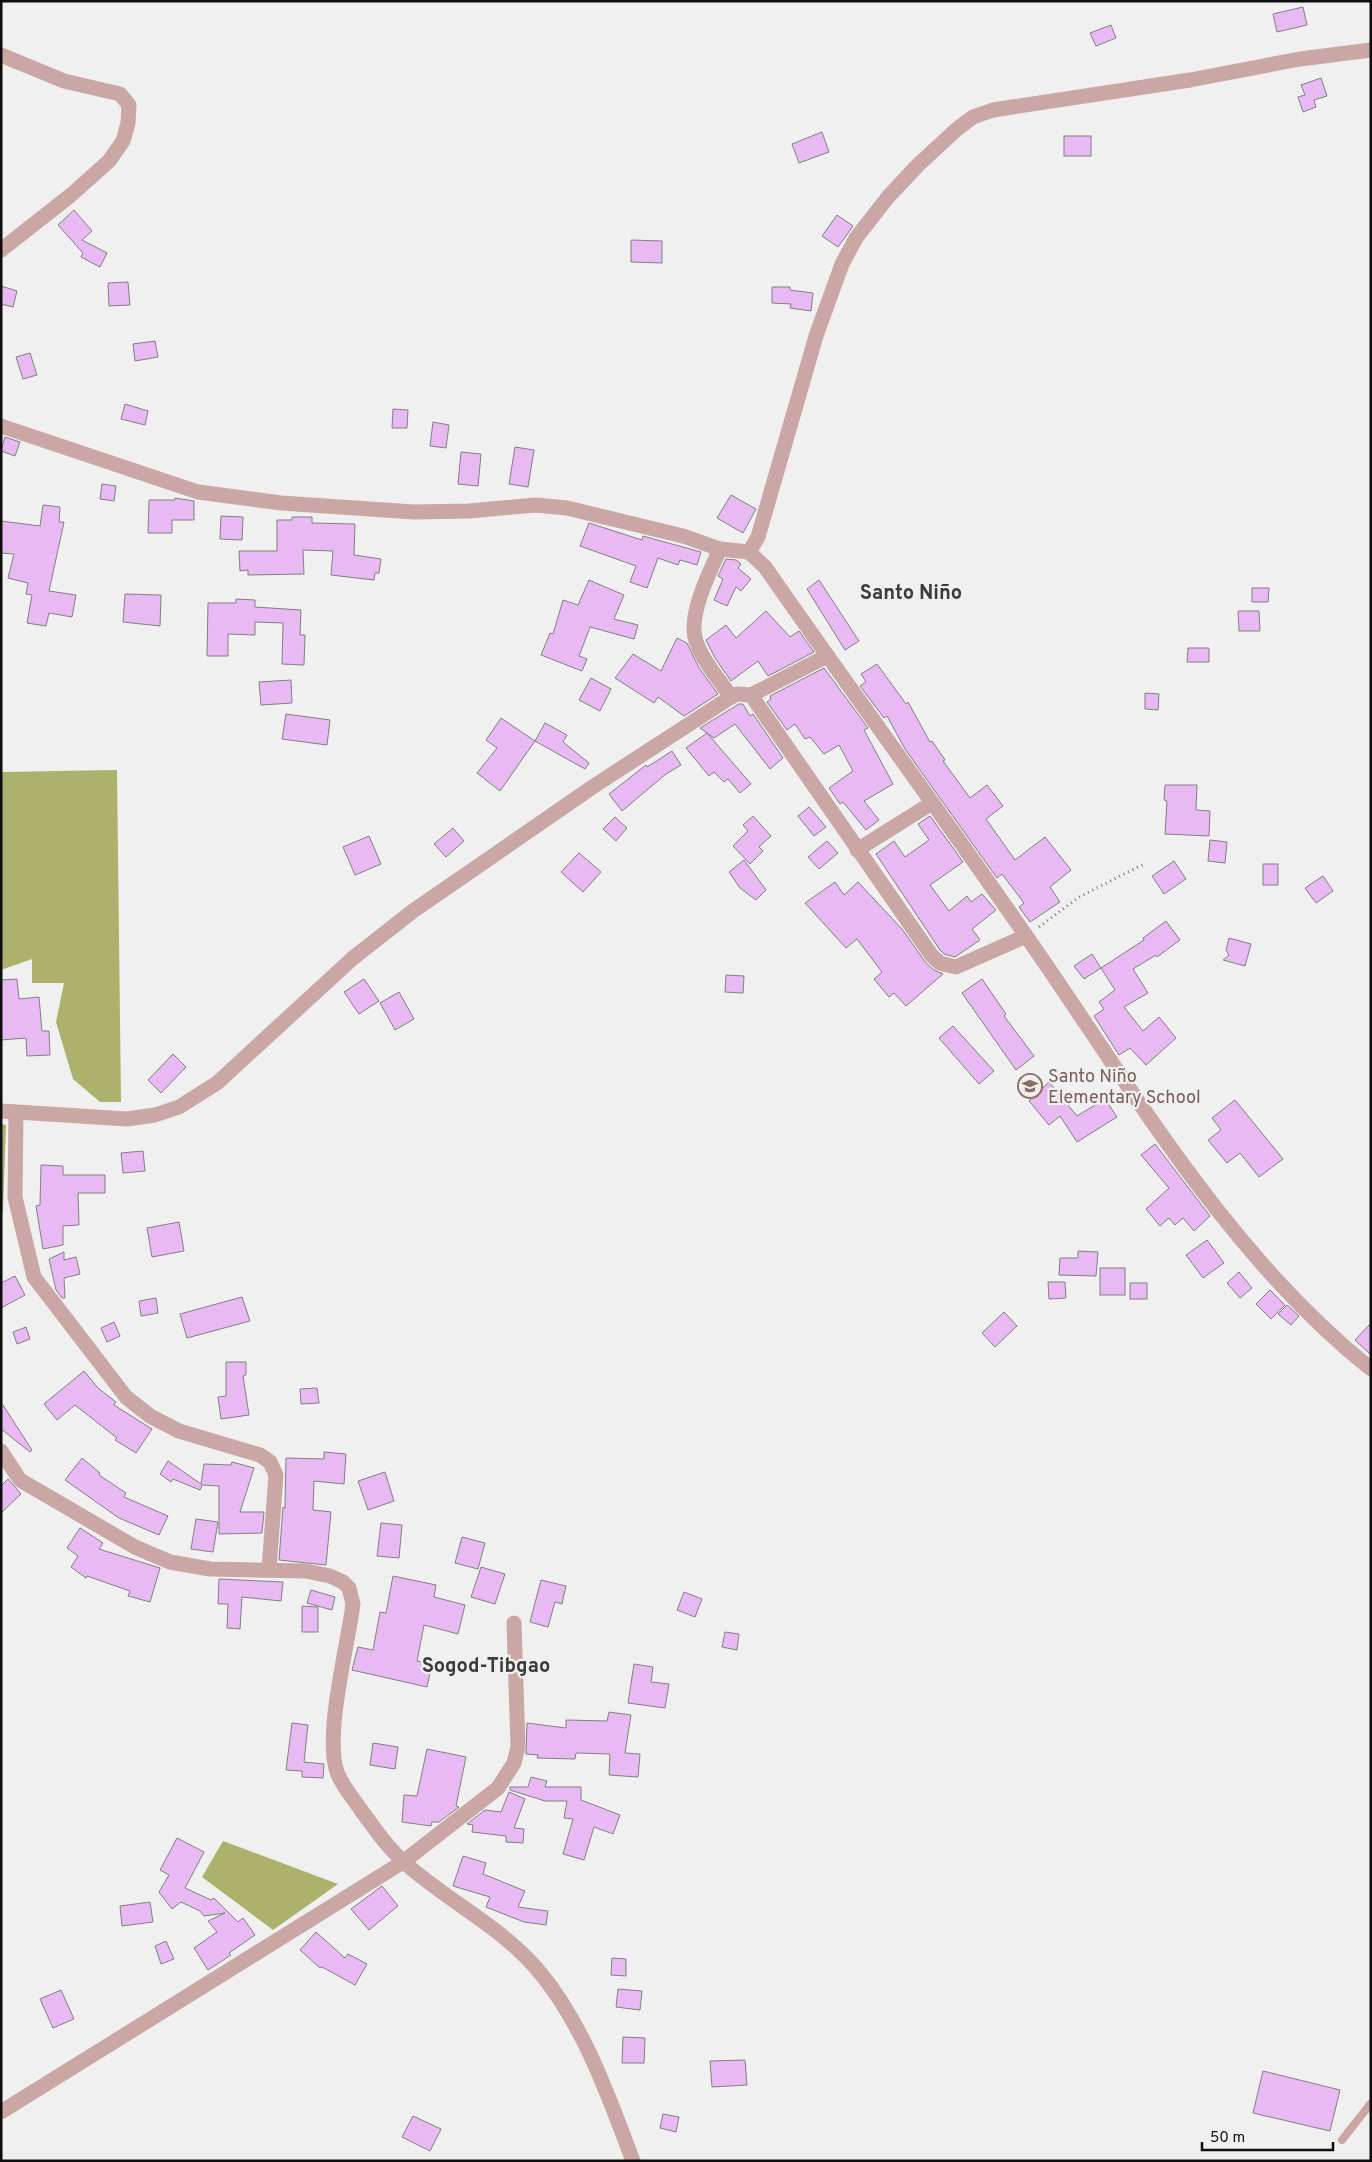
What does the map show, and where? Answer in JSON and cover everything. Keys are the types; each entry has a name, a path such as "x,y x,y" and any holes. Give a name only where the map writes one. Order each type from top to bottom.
{"street":[{"path":"749,552 758,537 816,336 842,264 856,238 888,197 957,129 973,117 993,110 1190,80 1300,59 1371,50"},
{"path":"1,55 64,81 120,94 129,105 128,123 123,141 109,161 71,196 1,250"},
{"path":"1,426 198,492 281,503 414,512 469,511 536,505 567,508 665,531 720,549 749,552 765,568 932,803 1179,1158 1244,1243 1294,1299 1339,1343 1371,1369"},
{"path":"720,549 707,576 695,618 695,639 703,657 731,697"},
{"path":"269,1569 276,1475 270,1462 260,1455 178,1431 150,1416 132,1402 126,1397 34,1277 15,1197 9,1112 127,1119 155,1115 187,1103 217,1083 353,958 413,911 586,792 731,697 737,694 751,695 827,656"},
{"path":"751,695 932,956 940,963 956,967 1026,936"},
{"path":"857,850 932,803"},
{"path":"1,1452 20,1480 135,1547 170,1562 210,1568 314,1572 330,1576 343,1582 349,1588 353,1604 332,1744 337,1772 372,1825 403,1862 510,1942 536,1968 554,1990 576,2027 601,2080 633,2161"},
{"path":"1,2112 403,1862 498,1788 514,1763 518,1747 514,1623"}],"lane":[{"path":"1342,2140 1371,2103"}],"path":[{"path":"1026,936 1079,897 1144,864"}],"green space":[{"path":"117,770 121,1102 100,1102 73,1079 56,1022 64,983 32,983 32,959 1,970 1,772"},
{"path":"1,1124 6,1125 3,1212 1,1212"},
{"path":"223,1841 338,1884 273,1930 202,1877"}],"building":[{"path":"1303,7 1307,25 1277,32 1273,14"},
{"path":"1111,25 1116,38 1096,46 1090,33"},
{"path":"1321,78 1327,96 1314,100 1316,107 1303,112 1298,97 1305,95 1301,85"},
{"path":"822,132 829,152 799,163 792,144"},
{"path":"1064,136 1091,136 1091,156 1064,156"},
{"path":"74,210 92,231 82,240 107,253 100,267 81,257 83,253 58,225"},
{"path":"837,215 853,226 838,247 822,236"},
{"path":"631,240 662,241 662,263 631,262"},
{"path":"128,282 130,305 109,306 108,283"},
{"path":"1,286 17,291 13,307 1,304"},
{"path":"772,287 790,287 790,290 813,293 811,311 790,308 791,304 772,303"},
{"path":"155,341 158,357 135,361 133,344"},
{"path":"30,353 37,375 23,379 16,357"},
{"path":"125,404 148,411 145,425 121,419"},
{"path":"393,409 408,410 407,428 392,428"},
{"path":"433,422 449,425 446,448 430,446"},
{"path":"5,437 20,442 15,456 1,451"},
{"path":"515,447 534,450 528,487 509,484"},
{"path":"461,452 481,454 478,486 458,484"},
{"path":"102,484 116,486 114,501 100,499"},
{"path":"731,495 756,509 743,533 717,518"},
{"path":"175,498 194,501 194,520 172,520 172,533 148,533 149,500 175,500"},
{"path":"43,505 60,507 59,522 64,522 49,591 76,595 72,617 49,613 46,626 27,623 32,595 26,594 28,583 8,578 14,554 1,553 1,521 40,526"},
{"path":"221,516 243,517 242,540 220,539"},
{"path":"292,517 312,517 312,523 355,524 354,555 381,559 379,573 375,573 374,580 331,575 333,551 303,550 304,574 248,575 248,570 240,571 239,551 277,551 277,520 292,520"},
{"path":"589,523 642,540 643,536 701,552 697,565 680,560 678,565 658,558 647,588 630,582 636,566 580,546"},
{"path":"726,559 736,560 741,564 738,568 751,579 741,591 736,587 727,606 714,600 723,579 718,576"},
{"path":"589,580 624,595 614,619 638,625 634,639 590,627 579,656 587,659 582,671 541,655 550,633 553,634 563,600 578,605"},
{"path":"819,580 859,641 845,650 807,589"},
{"path":"1252,588 1269,588 1268,602 1252,602"},
{"path":"125,594 161,595 160,626 123,622"},
{"path":"236,599 255,600 255,607 301,610 300,635 305,635 304,665 282,664 283,623 255,622 255,635 228,634 228,656 207,656 208,603 236,603"},
{"path":"766,611 790,637 799,631 814,652 768,676 758,661 731,681 715,658 706,640 726,625 736,638"},
{"path":"1238,611 1259,611 1260,631 1239,631"},
{"path":"677,638 687,643 699,668 718,694 684,716 658,697 654,703 615,678 633,654 661,671"},
{"path":"1188,648 1209,648 1209,662 1187,662"},
{"path":"877,664 906,704 908,702 930,742 932,741 945,760 943,761 970,798 987,785 1003,806 986,819 1015,860 1045,837 1071,870 1050,887 1060,902 1030,922 1019,907 1024,903 1002,874 997,878 905,749 887,716 884,718 860,686 866,682 861,674"},
{"path":"824,668 868,728 864,730 893,784 864,801 879,820 866,830 843,802 840,804 829,788 853,771 839,745 824,754 810,737 805,739 795,724 787,730 767,702 771,699 770,696"},
{"path":"591,678 611,689 600,711 579,700"},
{"path":"291,680 292,703 261,705 259,682"},
{"path":"1145,693 1159,694 1158,710 1145,709"},
{"path":"739,704 743,704 750,716 753,714 783,758 770,769 735,724 714,738 700,728"},
{"path":"286,714 330,720 327,745 282,739"},
{"path":"501,718 535,741 500,791 477,773 497,748 486,740"},
{"path":"545,723 567,735 563,742 589,763 585,769 535,741"},
{"path":"707,733 751,784 740,793 728,779 724,782 714,772 709,776 686,748"},
{"path":"672,751 681,765 666,774 622,811 609,794 646,765 647,767"},
{"path":"1165,785 1197,785 1196,810 1210,811 1209,836 1165,834 1167,801 1164,800"},
{"path":"809,807 826,827 814,836 798,816"},
{"path":"753,816 771,836 759,847 763,851 750,864 733,846 748,831 743,825"},
{"path":"930,816 963,862 930,885 949,911 967,896 971,902 982,894 996,910 972,929 980,940 955,957 944,954 940,950 876,854 894,841 905,857 929,840 918,824"},
{"path":"615,817 627,828 616,841 603,829"},
{"path":"453,828 464,841 446,857 434,844"},
{"path":"369,836 381,864 355,875 343,847"},
{"path":"1210,840 1227,842 1225,863 1208,861"},
{"path":"827,841 838,853 819,869 808,857"},
{"path":"579,853 601,872 583,892 561,872"},
{"path":"744,860 766,890 756,900 740,888 729,872"},
{"path":"1174,861 1186,879 1164,894 1152,876"},
{"path":"1263,864 1278,864 1278,885 1263,885"},
{"path":"1323,876 1333,891 1316,903 1305,888"},
{"path":"835,882 844,895 858,882 902,929 926,963 934,970 943,974 906,1006 894,993 889,997 874,979 882,972 857,939 846,948 805,903"},
{"path":"1166,921 1180,940 1157,957 1156,955 1133,969 1148,993 1124,1007 1143,1031 1159,1017 1176,1038 1146,1065 1130,1048 1119,1055 1094,1016 1104,1009 1099,1002 1115,990 1101,968 1144,940 1143,938"},
{"path":"1229,938 1251,944 1245,966 1223,960 1229,955 1226,950"},
{"path":"1092,954 1101,968 1084,979 1074,966"},
{"path":"726,975 744,976 743,993 725,992"},
{"path":"17,979 19,999 39,997 42,1031 49,1031 50,1055 27,1056 26,1038 1,1040 1,980"},
{"path":"364,979 379,1001 359,1014 344,992"},
{"path":"982,979 1006,1014 1004,1016 1034,1056 1016,1070 962,993"},
{"path":"399,992 414,1019 395,1030 380,1003"},
{"path":"953,1026 994,1071 979,1084 939,1038"},
{"path":"173,1054 186,1067 161,1093 148,1080"},
{"path":"1049,1082 1077,1116 1105,1099 1117,1117 1077,1142 1060,1116 1049,1125 1029,1101"},
{"path":"1235,1100 1283,1159 1259,1177 1240,1153 1227,1163 1208,1140 1221,1130 1212,1118"},
{"path":"1155,1144 1210,1216 1194,1231 1183,1218 1175,1225 1169,1218 1160,1226 1146,1209 1169,1188 1141,1155"},
{"path":"143,1151 145,1171 123,1173 121,1153"},
{"path":"41,1165 63,1166 63,1175 105,1175 105,1193 78,1193 79,1225 63,1226 63,1245 43,1249 36,1206 40,1205"},
{"path":"179,1222 184,1251 152,1257 147,1228"},
{"path":"1207,1240 1224,1263 1203,1278 1186,1255"},
{"path":"1078,1251 1098,1252 1096,1276 1059,1275 1060,1258 1078,1258"},
{"path":"64,1252 64,1260 76,1257 80,1274 64,1278 65,1298 62,1298 56,1290 49,1259"},
{"path":"1100,1268 1125,1268 1125,1295 1100,1295"},
{"path":"1239,1272 1252,1288 1240,1298 1227,1283"},
{"path":"15,1276 25,1295 1,1308 1,1283"},
{"path":"1048,1282 1065,1282 1066,1298 1049,1299"},
{"path":"1130,1283 1147,1283 1147,1299 1130,1299"},
{"path":"1270,1290 1285,1305 1271,1319 1256,1304"},
{"path":"242,1297 250,1321 187,1338 180,1314"},
{"path":"156,1298 158,1313 141,1316 139,1301"},
{"path":"1287,1305 1299,1316 1291,1325 1278,1314"},
{"path":"1004,1312 1017,1326 995,1347 982,1333"},
{"path":"114,1322 120,1336 107,1342 101,1328"},
{"path":"1371,1323 1371,1355 1355,1340"},
{"path":"26,1327 30,1339 17,1344 13,1332"},
{"path":"226,1362 246,1362 246,1375 243,1376 249,1415 221,1419 218,1397 226,1396"},
{"path":"84,1371 98,1388 116,1402 114,1405 152,1429 136,1453 115,1440 117,1438 75,1405 57,1420 44,1404"},
{"path":"317,1388 319,1403 301,1404 300,1389"},
{"path":"1,1402 32,1450 30,1452 1,1429"},
{"path":"324,1452 346,1454 344,1484 314,1481 313,1510 331,1512 326,1565 279,1560 283,1507 285,1508 286,1458 324,1459"},
{"path":"82,1458 100,1473 99,1475 126,1493 124,1497 168,1516 159,1535 119,1518 65,1480"},
{"path":"168,1461 201,1484 204,1464 231,1465 232,1462 254,1468 240,1512 264,1512 262,1533 219,1534 219,1486 202,1485 200,1490 173,1479 171,1482 160,1474"},
{"path":"385,1472 394,1501 368,1510 358,1481"},
{"path":"8,1479 21,1494 1,1513 1,1486"},
{"path":"196,1519 218,1522 213,1552 191,1549"},
{"path":"381,1523 402,1525 399,1558 377,1556"},
{"path":"80,1528 103,1543 99,1549 160,1568 150,1602 128,1596 130,1591 87,1576 86,1578 71,1567 78,1556 67,1548"},
{"path":"462,1537 485,1543 478,1569 455,1563"},
{"path":"481,1567 505,1574 495,1604 471,1597"},
{"path":"393,1576 436,1585 434,1597 465,1605 458,1634 424,1625 417,1661 432,1664 427,1687 352,1670 358,1647 373,1650 380,1612 386,1613"},
{"path":"219,1579 283,1582 281,1601 242,1597 240,1629 227,1628 228,1604 218,1604"},
{"path":"541,1580 566,1586 562,1604 555,1602 548,1627 530,1622"},
{"path":"311,1590 335,1597 332,1610 307,1603"},
{"path":"684,1592 702,1599 695,1617 677,1610"},
{"path":"302,1606 318,1607 318,1632 302,1632"},
{"path":"725,1632 739,1634 737,1650 722,1647"},
{"path":"634,1664 653,1667 651,1682 669,1684 665,1708 628,1703"},
{"path":"609,1712 631,1715 625,1753 640,1754 638,1777 609,1775 610,1754 576,1753 575,1759 537,1758 538,1755 526,1754 527,1723 566,1728 566,1720 607,1721"},
{"path":"292,1723 308,1725 304,1762 324,1764 323,1778 302,1777 302,1771 286,1770"},
{"path":"373,1743 398,1747 395,1769 370,1765"},
{"path":"427,1749 466,1757 456,1806 459,1807 439,1822 432,1822 431,1826 402,1822 404,1795 417,1796"},
{"path":"531,1777 547,1781 545,1787 581,1787 581,1800 620,1815 613,1834 594,1827 584,1860 563,1854 573,1819 564,1818 567,1801 545,1801 510,1790 510,1787 528,1787"},
{"path":"509,1792 525,1799 514,1828 524,1829 523,1843 506,1842 506,1836 472,1832 473,1825 467,1824 485,1810 501,1812"},
{"path":"177,1838 204,1852 185,1888 211,1900 214,1898 238,1922 243,1918 255,1935 229,1953 231,1955 208,1970 194,1948 217,1932 208,1921 225,1913 204,1916 200,1911 181,1902 172,1909 159,1892 169,1875 160,1870"},
{"path":"463,1856 486,1863 483,1874 525,1891 518,1907 548,1911 546,1925 524,1922 486,1907 490,1897 453,1886"},
{"path":"382,1886 398,1906 369,1930 351,1909"},
{"path":"150,1902 153,1922 122,1926 120,1906"},
{"path":"316,1932 345,1958 348,1954 367,1964 355,1985 322,1967 320,1968 300,1950"},
{"path":"166,1941 174,1959 161,1964 155,1946"},
{"path":"612,1958 626,1959 626,1976 611,1975"},
{"path":"618,1989 642,1991 640,2010 616,2007"},
{"path":"61,1990 74,2019 53,2028 40,1999"},
{"path":"623,2037 645,2038 644,2063 622,2063"},
{"path":"745,2060 747,2085 712,2087 710,2061"},
{"path":"1263,2071 1340,2090 1330,2131 1253,2113"},
{"path":"663,2114 679,2117 676,2132 660,2128"},
{"path":"413,2116 441,2129 430,2151 402,2137"}],"place":[{"name":"Santo Niño Elementary School","path":"1030,1086"}],"district":[{"name":"Santo Niño","path":"911,592"},
{"name":"Sogod-Tibgao","path":"486,1665"}]}
